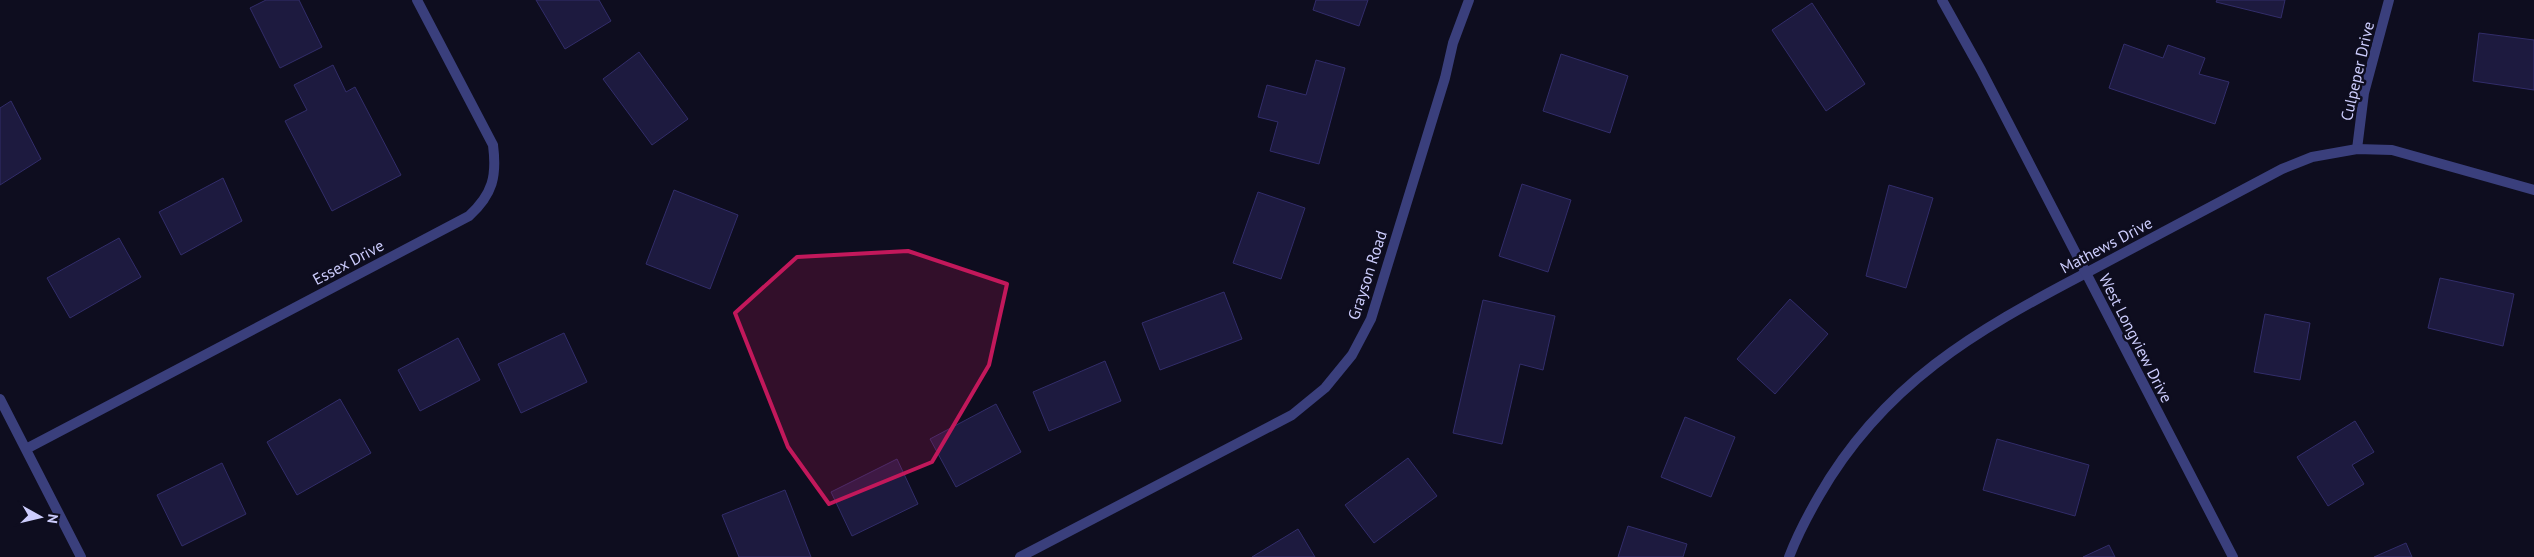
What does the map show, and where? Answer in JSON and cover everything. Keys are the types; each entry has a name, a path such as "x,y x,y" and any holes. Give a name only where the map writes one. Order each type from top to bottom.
{"street":[{"name":"Essex Drive","path":"26,449 469,216 479,206 490,190 496,168 493,145 418,0"},
{"name":"Grayson Road","path":"1020,557 1292,415 1330,382 1352,356 1371,319 1445,78 1453,43 1469,0"},
{"name":"West Longview Drive","path":"1942,0 1981,70 2233,557"},
{"name":"Culpeper Drive","path":"2357,149 2364,93 2389,0"},
{"name":"Mathews Drive","path":"1789,557 1808,516 1830,477 1855,441 1895,396 1915,378 1973,336 2086,273 2282,169 2312,157 2357,149 2392,150 2534,190"},
{"path":"0,400 81,557"}],"highlighted area":[{"path":"908,251 1007,284 989,365 932,462 829,504 788,447 735,313 797,257"}],"building":[{"path":"266,0 299,0 322,47 280,68 250,8"},
{"path":"536,0 599,0 611,21 565,49"},
{"path":"1316,0 1368,0 1359,26 1313,10"},
{"path":"2217,0 2285,0 2281,18 2216,2"},
{"path":"1812,3 1865,84 1826,111 1772,30"},
{"path":"2479,33 2534,40 2534,90 2473,81"},
{"path":"2124,44 2163,58 2168,45 2205,58 2199,74 2229,82 2215,124 2109,88"},
{"path":"639,52 688,119 652,145 603,79"},
{"path":"1561,54 1628,76 1610,133 1543,111"},
{"path":"1316,60 1345,68 1319,164 1270,151 1278,122 1258,117 1267,85 1306,95"},
{"path":"333,65 346,92 355,87 401,175 332,211 285,121 307,110 294,85"},
{"path":"11,101 41,159 0,185 0,108"},
{"path":"223,178 242,221 181,255 159,212"},
{"path":"1522,184 1571,200 1548,272 1499,256"},
{"path":"1889,185 1933,198 1906,288 1866,276"},
{"path":"674,190 738,215 710,289 646,264"},
{"path":"1258,192 1305,208 1281,279 1233,263"},
{"path":"119,238 141,277 70,318 47,278"},
{"path":"2440,278 2514,294 2503,346 2428,328"},
{"path":"1224,292 1242,339 1160,370 1142,323"},
{"path":"1790,299 1828,334 1775,394 1737,359"},
{"path":"1483,300 1555,316 1543,370 1520,364 1502,444 1453,433"},
{"path":"2265,314 2310,323 2300,380 2254,372"},
{"path":"564,333 587,382 521,413 498,364"},
{"path":"458,338 480,380 420,411 398,370"},
{"path":"1105,361 1121,401 1049,431 1033,392"},
{"path":"340,399 371,453 297,495 267,442"},
{"path":"996,404 1021,452 956,487 930,439"},
{"path":"1685,417 1735,437 1711,497 1661,477"},
{"path":"2355,421 2374,452 2352,465 2364,484 2328,506 2297,457"},
{"path":"1997,439 2089,465 2075,516 1983,490"},
{"path":"1408,458 1437,496 1374,543 1345,505"},
{"path":"897,459 918,504 852,536 831,492"},
{"path":"222,463 246,514 182,546 157,495"},
{"path":"785,490 811,557 739,557 722,515"},
{"path":"1628,526 1687,544 1683,557 1618,557"},
{"path":"1298,529 1315,557 1252,557"},
{"path":"2406,543 2412,557 2374,557"},
{"path":"2109,545 2115,557 2083,557"}]}
